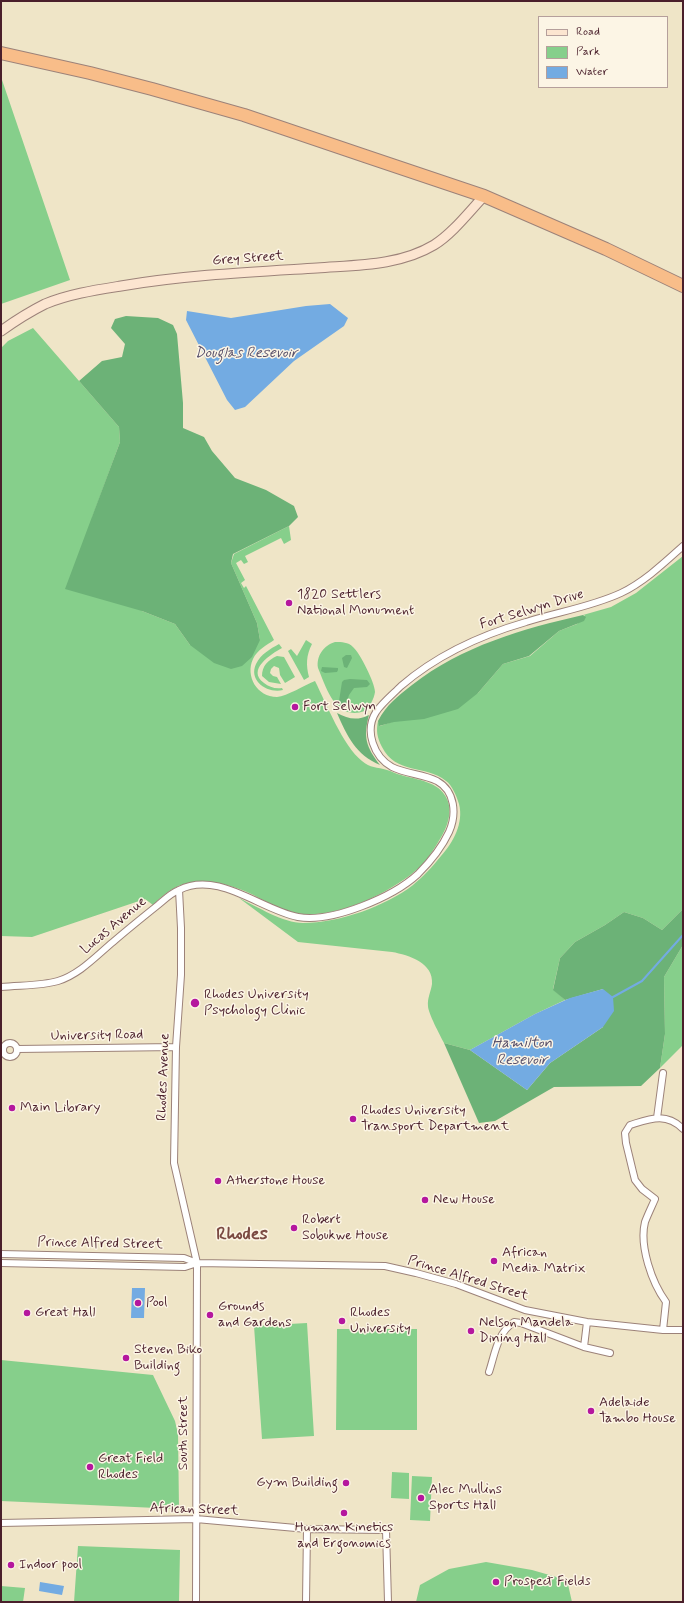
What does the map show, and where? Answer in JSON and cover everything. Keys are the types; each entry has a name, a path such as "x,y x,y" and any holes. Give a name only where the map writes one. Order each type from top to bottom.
{"highway":[{"path":"1,53 90,73 244,116 484,196 606,249 683,286"}],"main road":[{"name":"Grey Street","path":"1,331 21,317 46,304 83,292 147,282 238,273 371,264 398,260 420,252 435,244 448,234 484,196"}],"street":[{"name":"Fort Selwyn Drive","path":"241,893 278,911 296,916 313,918 325,917 374,901 410,881 420,873 440,848 450,830 454,815 453,803 449,793 436,780 393,767 378,755 371,735 372,721 376,712 391,696 423,668 446,654 478,639 523,622 593,604 621,593 645,578 683,546"},
{"name":"Lucas Avenue","path":"1,987 47,983 70,976 179,890 195,885 206,885 216,886 241,893"},
{"name":"Rhodes Avenue","path":"179,890 181,975 176,1046 174,1163 197,1263"},
{"name":"University Road","path":"17,1049 176,1046"},
{"path":"657,1118 663,1073"},
{"path":"663,1330 666,1302 660,1294 652,1274 646,1258 643,1241 645,1222 655,1198 642,1189 635,1180 625,1133 630,1125 657,1118 669,1119 683,1129"},
{"name":"Prince Alfred Street","path":"1,1254 184,1258 197,1263"},
{"name":"Prince Alfred Street","path":"1,1263 185,1267 197,1263 385,1266 456,1284 524,1310 587,1322 663,1330 683,1330"},
{"name":"South Street","path":"196,1602 197,1263"},
{"path":"489,1372 501,1335 505,1329 514,1322 521,1323 584,1347 610,1353"},
{"path":"584,1347 587,1322"},
{"name":"African Street","path":"1,1522 196,1519 307,1529 386,1530 388,1602"},
{"path":"306,1602 307,1529"}],"green space":[{"path":"1,77 70,280 1,304"},
{"path":"126,316 158,318 173,325 177,334 183,403 183,428 204,437 212,451 235,478 266,490 294,506 298,517 289,526 233,554 231,563 257,623 260,640 252,657 242,666 231,669 214,663 190,645 175,624 142,611 65,589 120,442 119,427 79,381 102,361 122,357 125,344 111,328 115,319"},
{"path":"33,328 119,427 120,442 92,518 142,611 175,624 190,645 260,640 257,623 231,563 234,554 289,526 291,540 284,544 281,538 245,556 248,562 244,564 241,560 236,563 245,580 241,583 244,588 246,586 274,640 262,648 253,659 251,666 252,678 254,684 264,693 277,697 291,693 315,681 342,735 348,745 362,761 371,766 427,782 439,788 443,793 449,804 449,814 443,835 435,848 418,869 403,880 377,896 347,908 317,914 303,914 287,911 250,893 226,885 209,882 191,882 173,889 153,905 145,899 32,937 1,936 1,348 8,341"},
{"path":"683,556 683,909 662,930 643,918 624,912 575,942 560,958 553,989 565,1000 535,1014 470,1050 444,1043 434,1024 429,1009 428,1001 432,977 425,965 419,961 406,955 392,952 298,942 239,898 271,914 287,920 303,923 317,922 347,917 361,912 389,900 413,885 424,875 450,845 459,825 459,804 456,795 446,781 429,772 403,766 388,756 378,737 378,721 380,726 478,693 503,664 530,656 559,631 577,624 585,615 583,615 611,607 636,593"},
{"path":"583,615 586,617 584,621 559,631 529,656 503,664 478,693 458,709 424,719 394,722 379,726 378,721 381,715 397,697 431,671 451,660 472,649 515,633"},
{"path":"306,640 312,644 307,660 309,677 304,680 288,651 291,649 297,656"},
{"path":"335,642 342,642 351,645 356,650 370,675 375,692 372,702 365,711 355,713 346,711 339,707 325,685 318,668 318,659 324,648"},
{"path":"279,644 282,648 262,663 258,673 259,678 270,687 282,688 283,690 277,691 261,685 257,681 254,670 260,657"},
{"path":"346,655 351,655 352,658 347,668 344,667 342,658"},
{"path":"277,656 284,657 295,677 285,683 280,675 279,668 274,666 270,673 277,677 281,684 269,682 262,676 263,669 266,664"},
{"path":"322,667 338,668 338,670 337,672 325,673 321,671"},
{"path":"350,679 367,680 370,684 367,687 354,688 349,695 346,705 343,707 339,704 342,682"},
{"path":"337,713 345,717 357,719 369,715 366,730 367,742 380,765 365,756 353,744"},
{"path":"683,909 683,945 664,977 665,1034 660,1068 641,1086 554,1087 495,1121 479,1123 444,1043 470,1050 527,1090 550,1063 603,1027 603,989 565,1000 553,990 560,958 575,942 624,912 643,918 662,930"},
{"path":"683,945 683,1045 660,1068 665,1034 664,977"},
{"path":"307,1323 314,1436 262,1439 254,1326"},
{"path":"337,1329 417,1329 417,1430 336,1430"},
{"name":"Great Field Rhodes","path":"1,1360 153,1375 175,1421 178,1434 179,1509 1,1501"},
{"path":"392,1472 409,1473 409,1499 391,1498"},
{"name":"Alec Mullins Sports Hall","path":"412,1476 432,1477 430,1521 410,1520"},
{"path":"78,1546 180,1550 179,1602 74,1602"},
{"name":"Prospect Fields","path":"486,1562 532,1570 567,1580 572,1602 416,1602 420,1585 449,1569"},
{"path":"1,1586 25,1588 23,1602 1,1602"}],"water":[{"name":"Douglas Resevoir","path":"330,304 348,318 344,326 294,361 245,407 235,410 227,400 186,320 187,311 231,318 306,306"},
{"name":"Hamilton Resevoir","path":"603,989 613,997 614,1011 603,1027 550,1063 527,1090 470,1050 535,1014 570,998"},
{"name":"Pool","path":"132,1288 145,1288 144,1318 131,1318"},
{"path":"40,1582 64,1586 62,1595 39,1591"}],"waterway":[{"path":"613,997 642,981 683,935"}],"place":[{"name":"1820 Settlers National Monument","path":"289,603"},
{"name":"Fort Selwyn","path":"295,707"},
{"name":"Rhodes University Psychology Clinic","path":"195,1003"},
{"name":"Main Library","path":"12,1108"},
{"name":"Rhodes University Transport Department","path":"353,1119"},
{"name":"Atherstone House","path":"218,1181"},
{"name":"New House","path":"425,1200"},
{"name":"Robert Sobukwe House","path":"294,1228"},
{"name":"African Media Matrix","path":"494,1261"},
{"name":"Pool","path":"138,1303"},
{"name":"Great Hall","path":"27,1313"},
{"name":"Grounds and Gardens","path":"210,1315"},
{"name":"Rhodes University","path":"342,1321"},
{"name":"Nelson Mandela Dining Hall","path":"471,1331"},
{"name":"Steven Biko Building","path":"126,1358"},
{"name":"Adelaide Tambo House","path":"591,1411"},
{"name":"Great Field Rhodes","path":"90,1467"},
{"name":"Gym Building","path":"346,1483"},
{"name":"Alec Mullins Sports Hall","path":"421,1498"},
{"name":"Human Kinetics and Ergonomics","path":"344,1513"},
{"name":"Indoor pool","path":"11,1565"},
{"name":"Prospect Fields","path":"496,1582"}],"district":[{"name":"Rhodes","path":"242,1235"}]}
